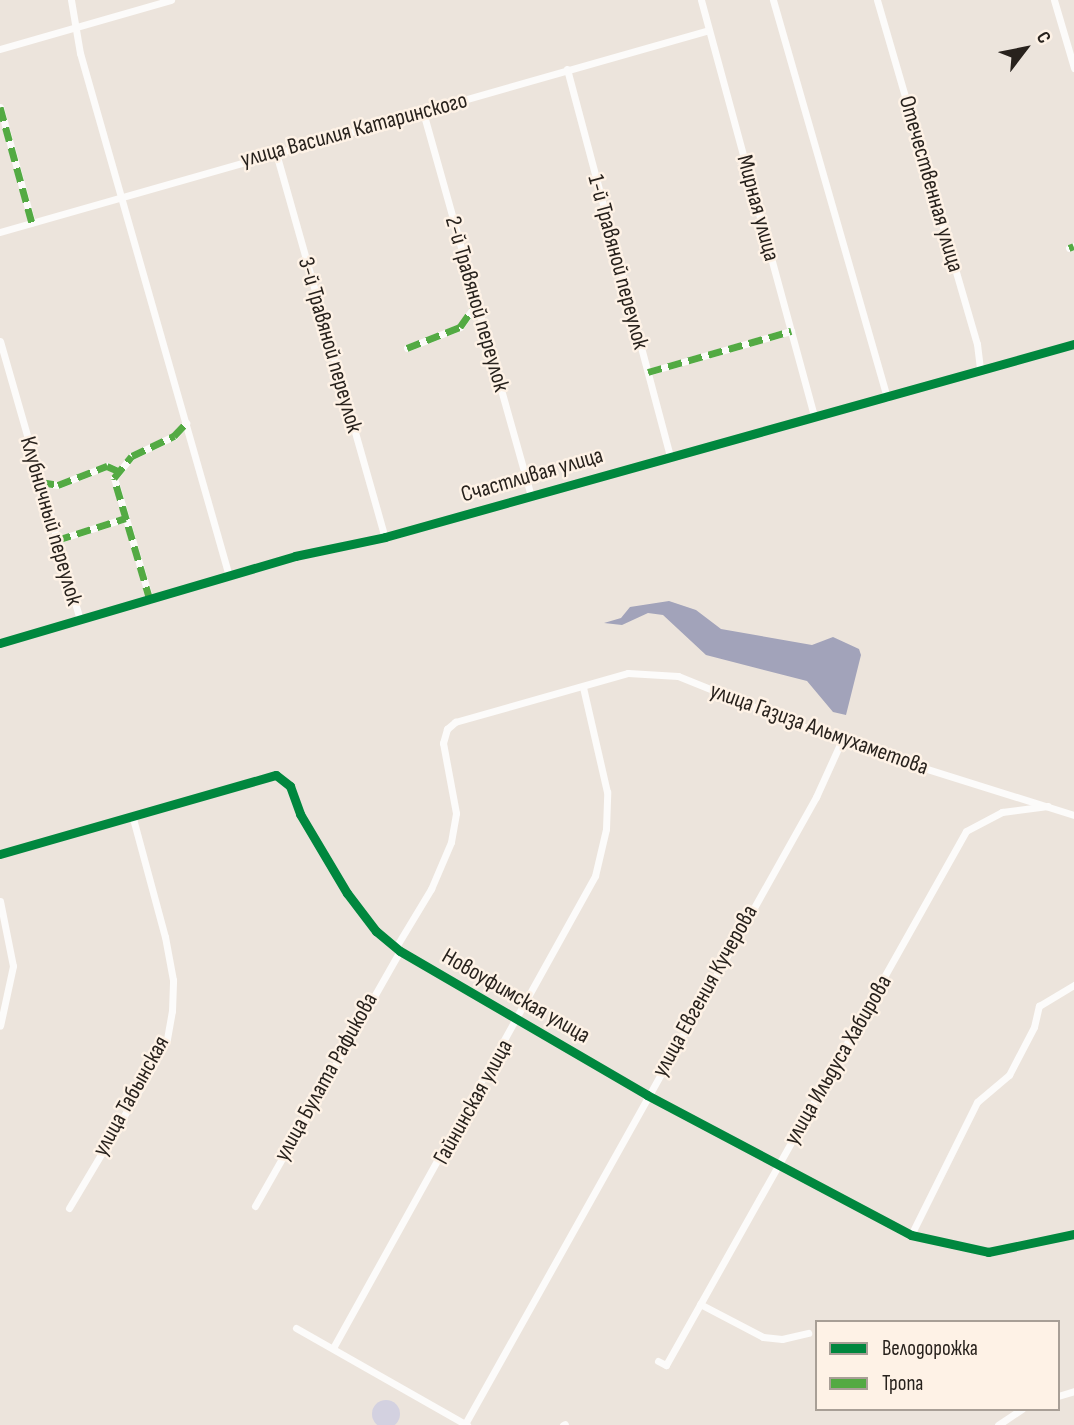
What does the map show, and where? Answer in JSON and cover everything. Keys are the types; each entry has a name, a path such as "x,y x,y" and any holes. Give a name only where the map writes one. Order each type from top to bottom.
{"street":[{"path":"71,0 79,26 80,52 229,576"},
{"path":"0,49 171,0"},
{"name":"Мирная улица","path":"701,0 814,415"},
{"path":"773,0 887,398"},
{"name":"Отечественная улица","path":"877,0 978,344 980,370"},
{"path":"1054,0 1074,68"},
{"name":"улица Василия Катаринского","path":"0,232 122,195 709,30"},
{"name":"1-й Травяной переулок","path":"567,69 670,456"},
{"path":"0,107 32,223"},
{"name":"2-й Травяной переулок","path":"423,112 531,495"},
{"name":"3-й Травяной переулок","path":"276,153 385,537"},
{"path":"407,348 454,331 477,303"},
{"path":"648,372 791,331"},
{"name":"Клубничный переулок","path":"0,341 80,620"},
{"name":"Счастливая улица","path":"0,643 229,576 385,537 1074,344"},
{"path":"150,600 114,478 132,456 174,436 186,423"},
{"path":"40,482 58,485 107,466 118,471"},
{"path":"57,540 125,518"},
{"name":"улица Газиза Альмухаметова","path":"583,687 628,673 678,676 841,742 1056,805 1074,814"},
{"name":"улица Булата Рафикова","path":"254,1206 431,889 452,842 456,813 443,743 447,729 456,722 583,687"},
{"name":"Гайнинская улица","path":"333,1348 581,907 595,876 606,829 607,792 583,687"},
{"name":"улица Евгения Кучерова","path":"467,1424 647,1095 816,797 841,742"},
{"name":"Новоуфимская улица","path":"0,854 276,775 290,786 300,814 360,914 398,949 647,1095 777,1168 911,1236 988,1252 1074,1234"},
{"name":"улица Ильдуса Хабирова","path":"658,1361 666,1365 966,831 983,818 1002,812 1056,805"},
{"name":"улица Табынская","path":"69,1208 167,1039 172,1011 173,979 165,937 132,815"},
{"path":"0,901 13,967 0,1026"},
{"path":"911,1236 977,1102 1009,1075 1034,1027 1039,1006 1074,985"},
{"path":"701,1304 763,1337 782,1339 808,1333"},
{"path":"296,1328 467,1424"},
{"path":"998,1425 1019,1411"}],"shaded area":[{"path":"381,1401 391,1401 399,1409 399,1419 393,1426 379,1426 373,1419 373,1409"}],"water":[{"path":"669,601 696,610 721,629 812,645 833,637 859,649 861,655 846,715 833,712 807,681 706,655 663,615 648,613 622,625 604,623 621,618 630,607"}],"marked path":[{"path":"0,107 32,223"},
{"path":"1069,248 1074,246"},
{"path":"407,348 460,327 477,303"},
{"path":"648,372 791,331"},
{"path":"150,600 114,478 132,456 174,436 186,423"},
{"path":"40,482 58,485 107,466 118,471"},
{"path":"57,540 126,518"}],"cycle path":[{"path":"0,643 295,556 385,537 1074,344"},
{"path":"0,854 276,775 290,786 300,814 347,893 376,931 400,951 647,1095 911,1235 988,1252 1074,1234"}]}
